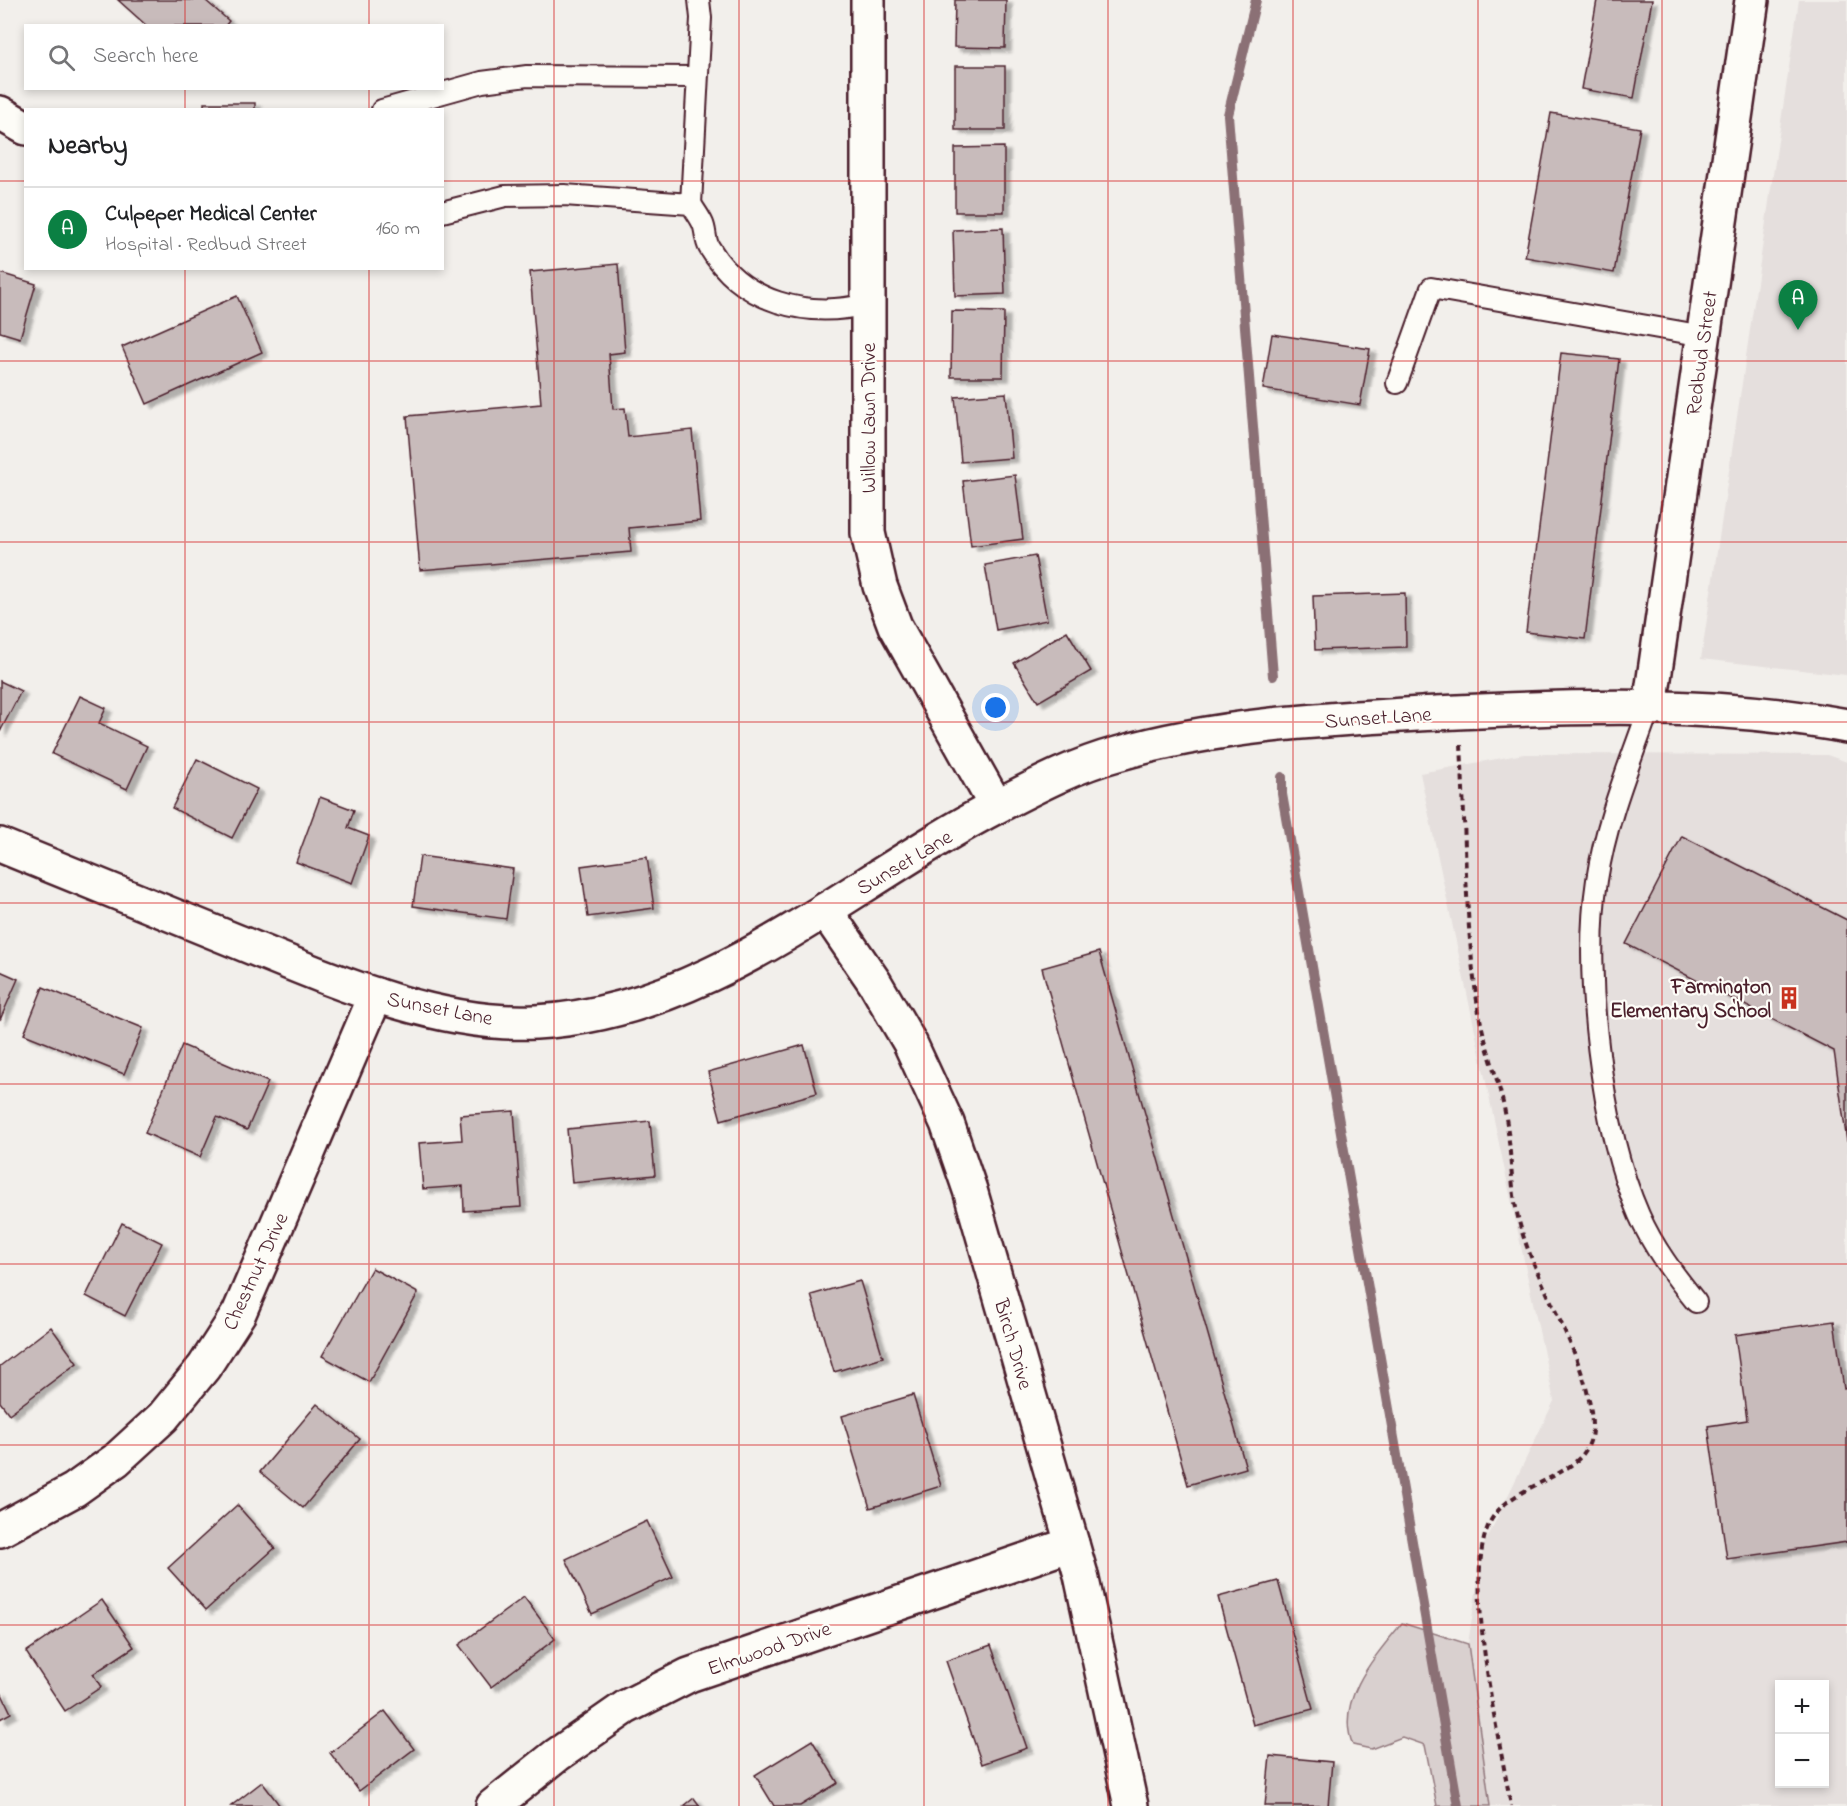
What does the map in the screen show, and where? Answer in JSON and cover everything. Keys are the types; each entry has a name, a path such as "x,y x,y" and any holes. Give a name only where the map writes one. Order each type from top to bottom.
{"street":[{"name":"Willow Lawn Drive","path":"868,0 868,533 880,586 895,626 996,806"},
{"name":"Redbud Street","path":"1650,706 1752,0"},
{"path":"0,113 24,127"},
{"name":"Sunset Lane","path":"0,845 376,995 471,1018 532,1022 592,1016 653,1000 713,974 825,910 996,806 1077,766 1122,752 1198,735 1353,717 1534,708 1650,706 1772,715 1847,726"},
{"name":"Birch Drive","path":"825,910 875,982 910,1043 947,1124 970,1190 1072,1544 1131,1806"},
{"name":"Chestnut Drive","path":"0,1530 74,1490 116,1460 164,1417 204,1367 239,1313 376,995"},
{"name":"Elmwood Drive","path":"493,1806 557,1755 626,1707 689,1676 1072,1544"}],"lane":[{"path":"699,0 701,18 696,77 691,204 703,225 707,244 726,272 748,289 781,304 817,310 867,304"},
{"path":"389,108 482,82 527,76 696,77"},
{"path":"444,211 505,196 564,195 691,204"},
{"path":"1397,383 1431,288 1704,336"},
{"path":"1650,706 1609,823 1597,881 1593,939 1596,1016 1606,1096 1620,1160 1639,1215 1664,1261 1696,1302"}],"path":[{"path":"1460,742 1469,900 1479,1011 1506,1114 1520,1224 1573,1353 1587,1394 1592,1420 1590,1444 1585,1454 1564,1470 1511,1498 1492,1518 1485,1538 1479,1576 1483,1643 1511,1806"}],"shaded area":[{"path":"1799,0 1847,0 1847,675 1701,659"},
{"path":"1524,754 1827,755 1847,762 1847,1806 1490,1806 1468,1644 1483,1547 1554,1401 1420,773"},
{"path":"1402,1623 1468,1644 1490,1806 1437,1806 1425,1745 1402,1737 1371,1749 1353,1745 1349,1729 1349,1712 1353,1696 1360,1680 1380,1650"}],"building":[{"path":"118,0 205,0 229,21 227,24 145,24"},
{"path":"955,0 1006,0 1005,48 954,47"},
{"path":"1597,0 1652,0 1634,98 1581,89"},
{"path":"955,66 1005,66 1005,130 955,130"},
{"path":"204,103 255,103 255,108 204,108"},
{"path":"1551,113 1640,128 1614,273 1525,257"},
{"path":"1004,147 1004,212 955,212 955,148"},
{"path":"1003,228 1005,294 955,296 953,230"},
{"path":"618,264 625,352 609,354 613,409 625,408 628,437 692,430 700,521 629,528 631,552 420,570 407,416 541,404 530,272"},
{"path":"0,273 36,284 20,338 0,332"},
{"path":"237,296 262,352 147,404 122,347"},
{"path":"952,311 1004,312 1003,377 951,377"},
{"path":"1272,334 1370,349 1360,405 1263,389"},
{"path":"1561,353 1619,359 1585,639 1526,632"},
{"path":"1006,393 1012,458 961,462 955,397"},
{"path":"1015,475 1023,539 971,546 963,481"},
{"path":"1035,556 1047,620 996,630 985,565"},
{"path":"1405,593 1406,647 1315,650 1313,596"},
{"path":"1067,631 1091,671 1038,702 1014,663"},
{"path":"0,681 21,691 0,732"},
{"path":"80,696 106,708 99,723 147,746 127,789 52,754"},
{"path":"197,759 257,789 232,838 172,808"},
{"path":"320,797 354,810 348,828 369,836 352,883 296,862"},
{"name":"Farmington Elementary School","path":"1682,836 1847,920 1847,1142 1834,1051 1626,944"},
{"path":"420,856 513,869 506,919 413,906"},
{"path":"647,857 654,908 588,917 581,866"},
{"path":"1099,952 1246,1468 1188,1485 1042,968"},
{"path":"0,971 18,979 0,1020"},
{"path":"43,987 143,1028 124,1074 24,1034"},
{"path":"182,1045 268,1082 247,1130 217,1117 200,1157 145,1133"},
{"path":"804,1045 817,1093 721,1120 708,1072"},
{"path":"514,1111 521,1207 464,1211 463,1186 423,1189 419,1143 462,1140 460,1115"},
{"path":"650,1121 655,1175 572,1183 567,1129"},
{"path":"122,1223 162,1243 125,1316 86,1296"},
{"path":"372,1268 418,1293 369,1382 322,1356"},
{"path":"860,1281 883,1357 834,1372 811,1295"},
{"path":"1834,1321 1844,1389 1847,1388 1847,1542 1727,1559 1708,1426 1747,1420 1735,1335"},
{"path":"51,1327 77,1363 9,1414 0,1402 0,1366"},
{"path":"913,1395 941,1486 870,1508 842,1416"},
{"path":"317,1404 360,1439 303,1508 260,1472"},
{"path":"237,1505 275,1548 206,1610 168,1568"},
{"path":"647,1521 673,1577 592,1614 566,1559"},
{"path":"1278,1581 1313,1709 1253,1725 1218,1597"},
{"path":"524,1597 555,1639 491,1687 459,1645"},
{"path":"102,1600 134,1647 93,1674 101,1687 65,1711 26,1652"},
{"path":"991,1645 1027,1748 982,1764 946,1661"},
{"path":"0,1690 11,1713 0,1719"},
{"path":"385,1711 414,1749 359,1791 330,1753"},
{"path":"812,1740 838,1783 800,1806 774,1806 755,1775"},
{"path":"1270,1756 1332,1762 1328,1806 1265,1806"},
{"path":"262,1782 280,1806 231,1806"},
{"path":"694,1798 700,1806 684,1806"}],"waterway":[{"path":"1256,0 1228,115 1273,676"},
{"path":"1282,777 1282,794 1458,1806"}],"place":[{"name":"Culpeper Medical Center","path":"1798,330"},
{"name":"Farmington Elementary School","path":"1789,998"}]}
